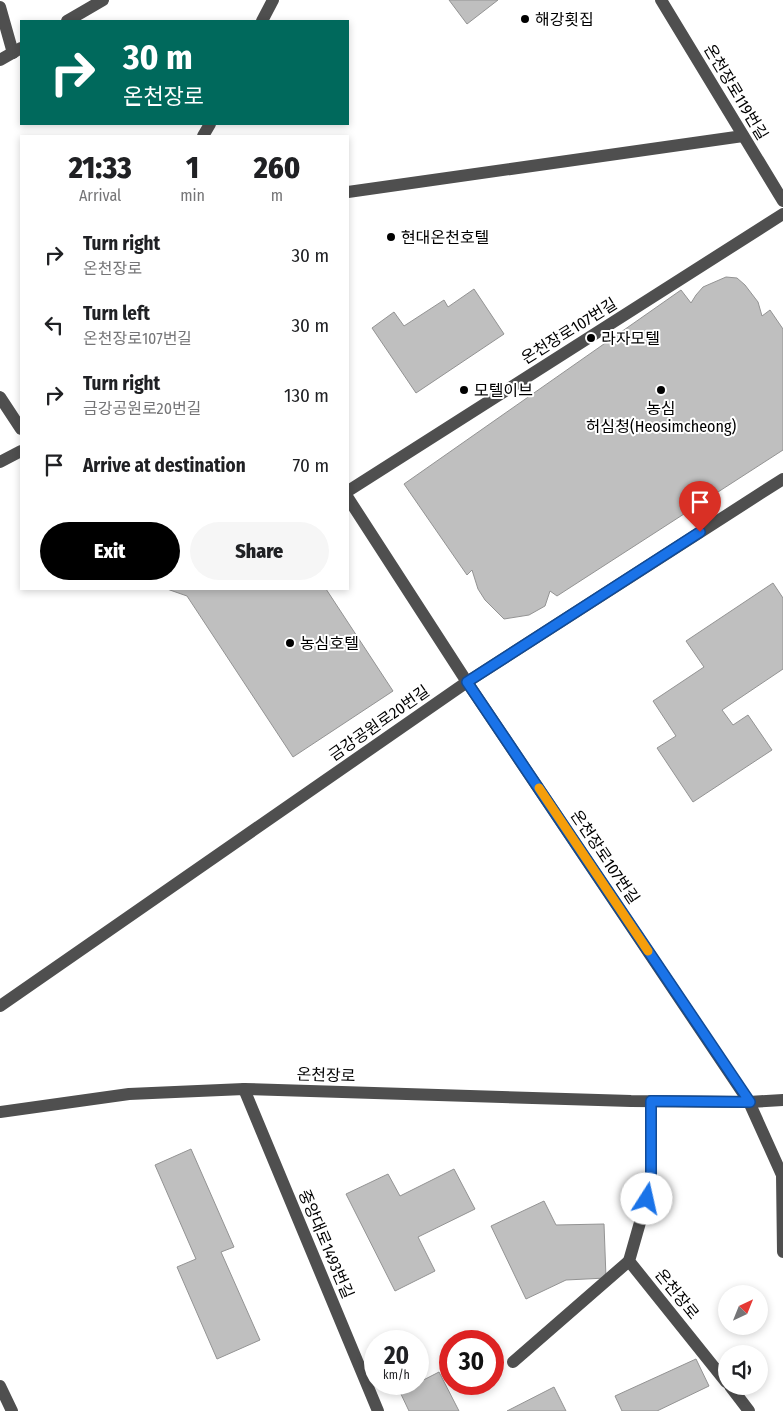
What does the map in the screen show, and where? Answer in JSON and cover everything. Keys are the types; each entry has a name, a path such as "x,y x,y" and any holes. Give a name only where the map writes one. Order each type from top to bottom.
{"street":[{"path":"69,20 103,0"},
{"path":"263,20 273,0"},
{"name":"온천장로119번길","path":"661,0 783,200"},
{"path":"0,7 17,50 0,60"},
{"path":"349,192 743,136"},
{"name":"온천장로107번길","path":"349,489 783,214"},
{"path":"0,398 20,428"},
{"path":"0,462 20,452"},
{"name":"금강공원로20번길","path":"0,1006 467,682 783,479"},
{"name":"온천장로107번길","path":"349,500 467,682 750,1102 782,1175 783,1252"},
{"name":"온천장로","path":"0,1112 129,1094 244,1089 651,1101 750,1102 783,1100"},
{"name":"중앙대로1493번길","path":"244,1089 378,1411"},
{"path":"514,1362 629,1261 651,1184 651,1101"},
{"name":"온천장로","path":"629,1261 718,1372"},
{"path":"0,1386 12,1411"},
{"path":"737,1395 749,1411"}],"building":[{"path":"449,0 498,0 467,24"},
{"name":"농심 허심청(Heosimcheong)","path":"726,277 737,278 745,285 758,302 762,316 770,310 783,329 783,450 557,596 550,591 545,606 529,615 504,619 485,600 478,589 472,570 467,575 404,484 681,290 691,303 703,287"},
{"path":"474,289 504,334 416,393 372,328 394,312 404,326 444,300 448,307"},
{"path":"773,583 783,598 783,669 722,710 733,725 748,715 772,750 693,802 657,748 676,736 653,701 704,667 686,641"},
{"name":"농심호텔","path":"170,590 327,590 393,691 293,757 187,596"},
{"path":"191,1149 234,1247 221,1252 260,1340 217,1359 177,1267 196,1259 155,1165"},
{"path":"454,1169 475,1209 418,1237 435,1271 395,1291 346,1194 388,1174 400,1196"},
{"path":"544,1201 556,1225 604,1224 606,1278 566,1280 526,1299 491,1226"},
{"path":"696,1359 709,1386 657,1411 622,1411 615,1396"},
{"path":"439,1372 439,1395 451,1395 459,1411 409,1411 401,1395 429,1395 429,1377"},
{"path":"554,1387 566,1411 507,1411"}],"slow traffic":[{"path":"539,788 648,951"}],"place":[{"name":"해강횟집","path":"525,19"},
{"name":"현대온천호텔","path":"391,237"},
{"name":"라자모텔","path":"591,338"},
{"name":"모텔이브","path":"464,390"},
{"name":"농심 허심청(Heosimcheong)","path":"661,390"},
{"name":"농심호텔","path":"290,643"}],"route":[{"path":"647,1199 651,1184 651,1101 750,1102 467,682 700,532"}]}
